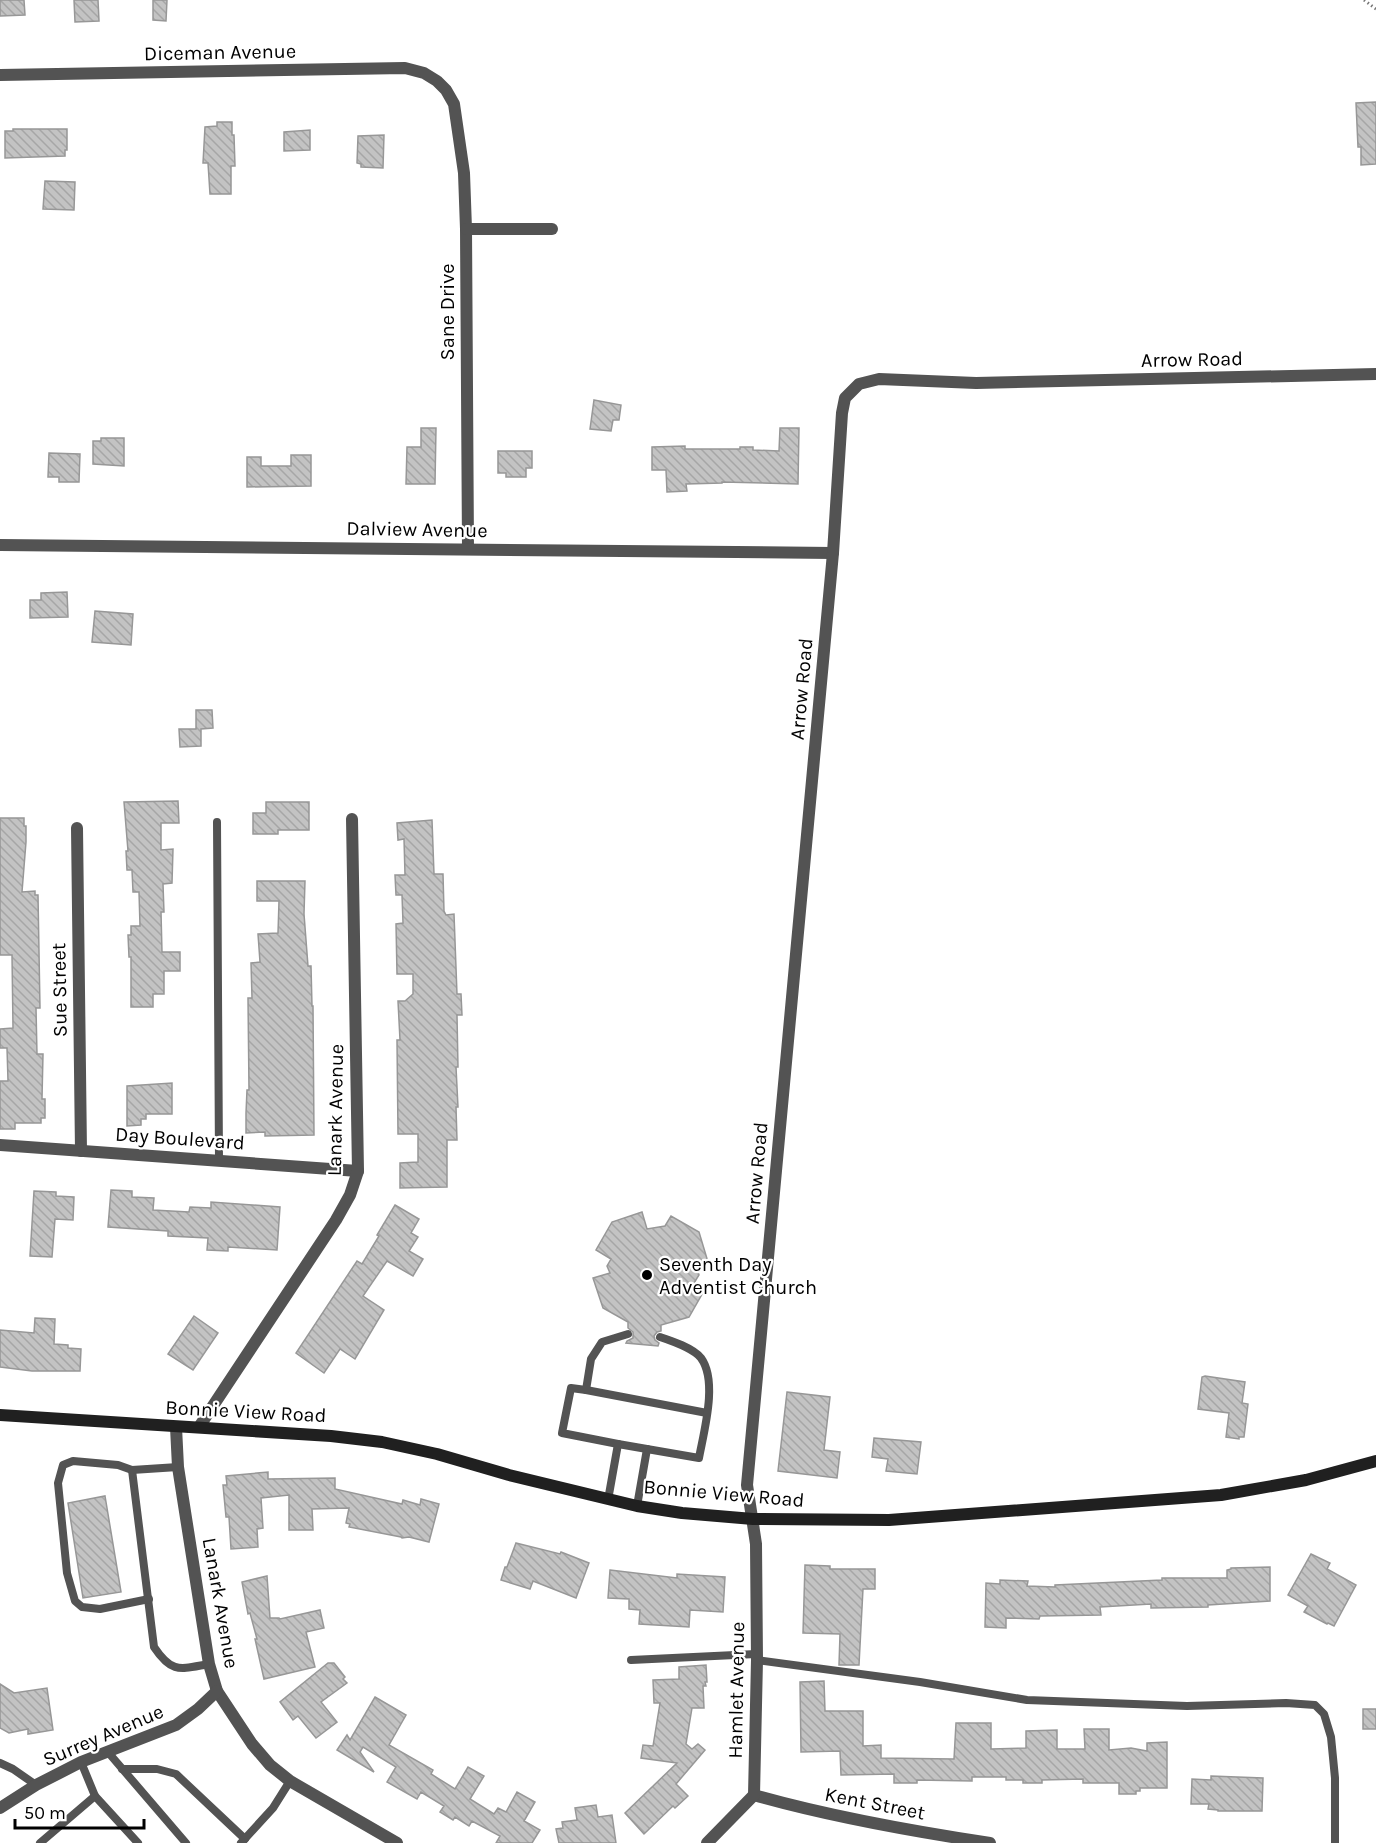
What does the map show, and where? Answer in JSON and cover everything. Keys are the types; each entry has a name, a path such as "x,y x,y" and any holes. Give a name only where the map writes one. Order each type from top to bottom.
{"street":[{"name":"Diceman Avenue","path":"0,75 405,68 424,73 437,81"},
{"name":"Sane Drive","path":"437,81 447,90 454,104 464,173 468,549"},
{"path":"466,229 552,229"},
{"name":"Arrow Road","path":"753,1519 747,1485 833,553 845,398 859,384 879,379 976,383 1376,374"},
{"name":"Dalview Avenue","path":"0,545 833,553"},
{"name":"Lanark Avenue","path":"199,1427 336,1220 350,1195 358,1170 352,819"},
{"name":"Sue Street","path":"77,828 81,1151"},
{"name":"Day Boulevard","path":"0,1145 358,1170"},
{"name":"Bonnie View Road","path":"0,1415 331,1436 382,1442 437,1454 608,1500 682,1513 753,1519 889,1520 1221,1495 1306,1480 1376,1461"},
{"name":"Lanark Avenue","path":"176,1427 178,1467 209,1664 217,1691 252,1744 270,1765 290,1780 397,1843"},
{"name":"Hamlet Avenue","path":"753,1519 756,1544 757,1657 754,1795"},
{"name":"Surrey Avenue","path":"0,1808 36,1785 81,1762 176,1725 217,1691"},
{"path":"707,1843 754,1795"},
{"name":"Kent Street","path":"754,1795 800,1808 990,1843"}],"lane":[{"path":"217,822 219,1160"},
{"path":"586,1390 591,1359 602,1342 628,1334"},
{"path":"660,1337 676,1342 700,1357 709,1373 707,1413 699,1458 562,1432 571,1388 707,1413"},
{"path":"608,1500 618,1444"},
{"path":"637,1506 647,1449"},
{"path":"149,1599 100,1608 82,1606 75,1601 68,1573 58,1483 63,1465 73,1461 118,1465 132,1470 178,1467"},
{"path":"132,1470 154,1647 163,1661 175,1668 209,1664"},
{"path":"631,1660 757,1657 1027,1700 1187,1706 1286,1702 1315,1705 1324,1714 1331,1737 1335,1778 1335,1843"},
{"path":"107,1751 186,1843"},
{"path":"81,1762 95,1796 138,1843"},
{"path":"0,1763 36,1785"},
{"path":"122,1769 158,1769 176,1774 243,1841 273,1808 290,1780"},
{"path":"40,1843 95,1796"}],"path":[{"path":"1364,0 1376,9"}],"building":[{"path":"0,0 24,0 25,15 0,16"},
{"path":"74,0 98,0 99,21 75,22"},
{"path":"153,0 167,0 166,21 153,20"},
{"path":"1376,102 1376,164 1361,165 1356,103"},
{"path":"217,122 232,122 235,166 231,166 231,194 210,194 208,163 203,163 205,127 217,126"},
{"path":"13,129 67,129 65,156 5,158 5,131 13,131"},
{"path":"310,130 310,150 284,151 284,132"},
{"path":"384,135 383,168 361,167 361,164 357,163 358,136"},
{"path":"45,181 75,182 74,210 43,209"},
{"path":"594,400 621,405 619,420 613,420 611,431 590,429"},
{"path":"421,428 436,428 435,484 406,484 407,447 421,447"},
{"path":"780,428 799,428 798,484 722,482 686,484 687,491 667,492 666,470 652,470 652,447 740,449 740,447 753,447 753,450 779,451"},
{"path":"101,438 124,438 124,466 93,464 93,441 101,441"},
{"path":"498,451 532,451 532,468 526,468 526,477 506,477 506,473 498,473"},
{"path":"49,453 80,454 79,482 59,482 59,477 48,477"},
{"path":"291,455 311,455 311,486 247,487 247,457 261,457 261,466 291,466"},
{"path":"67,592 68,617 30,618 30,600 41,600 41,593"},
{"path":"95,611 133,614 131,645 92,642"},
{"path":"196,710 212,710 213,728 201,729 201,746 180,747 179,729 196,729"},
{"path":"178,801 179,823 161,823 161,850 173,849 172,883 163,884 164,912 161,912 162,952 180,952 180,971 164,971 164,994 153,994 153,1007 131,1007 131,957 129,957 128,935 131,935 131,926 140,926 139,892 133,892 132,870 127,870 126,851 128,851 124,802"},
{"path":"266,802 309,802 309,830 278,830 278,834 253,834 253,813 266,813"},
{"path":"0,818 24,818 26,842 22,892 35,891 35,895 38,895 40,1008 36,1008 37,1054 43,1054 42,1099 45,1099 45,1118 41,1118 41,1123 15,1123 15,1129 0,1129 0,1081 8,1081 7,1048 0,1048 0,1029 13,1028 12,955 0,955"},
{"path":"432,820 434,874 443,874 444,911 446,915 454,914 457,994 461,994 462,1015 457,1015 457,1140 447,1140 447,1187 400,1188 400,1163 418,1162 418,1134 398,1134 397,1040 400,1040 398,1001 405,1001 413,994 413,974 397,974 396,924 403,923 402,895 396,895 395,875 405,875 404,839 398,840 397,823"},
{"path":"257,881 305,881 304,914 308,966 311,966 313,1006 314,1135 265,1136 265,1132 246,1133 247,1090 249,1090 248,998 252,998 251,963 260,962 258,934 278,933 279,901 257,901"},
{"path":"172,1083 172,1114 146,1114 146,1119 141,1119 141,1125 127,1126 127,1086"},
{"path":"111,1190 132,1191 132,1197 154,1198 153,1210 189,1212 190,1207 211,1208 211,1202 280,1207 277,1250 228,1247 228,1251 207,1250 208,1238 168,1236 168,1231 108,1227"},
{"path":"34,1191 56,1192 56,1196 74,1197 73,1220 55,1219 52,1257 30,1256"},
{"path":"395,1205 419,1219 411,1233 418,1237 409,1251 423,1259 413,1276 387,1261 363,1296 384,1310 355,1359 340,1349 324,1373 296,1353 357,1261 362,1264"},
{"path":"642,1212 647,1229 665,1226 671,1216 699,1232 708,1262 696,1266 699,1275 694,1283 705,1289 689,1317 661,1325 661,1331 654,1336 659,1343 658,1346 626,1343 633,1338 628,1322 603,1308 593,1278 610,1273 607,1266 611,1259 596,1250 612,1222"},
{"path":"194,1316 218,1333 193,1370 168,1354"},
{"path":"35,1318 55,1319 54,1344 81,1349 80,1371 32,1371 0,1367 0,1330 34,1333"},
{"path":"1202,1377 1245,1382 1242,1403 1248,1404 1244,1437 1239,1437 1239,1439 1226,1437 1229,1413 1198,1409"},
{"path":"787,1392 830,1397 824,1450 840,1452 837,1478 778,1471"},
{"path":"874,1438 921,1442 917,1474 886,1471 888,1459 872,1457"},
{"path":"268,1472 268,1479 335,1478 335,1489 402,1504 403,1500 420,1505 421,1499 439,1504 429,1542 349,1527 350,1524 346,1523 349,1508 312,1509 313,1530 289,1530 289,1495 261,1498 263,1528 257,1529 258,1547 231,1549 229,1517 226,1517 223,1485 227,1485 226,1476"},
{"path":"105,1496 121,1592 83,1598 68,1503"},
{"path":"516,1543 560,1554 561,1552 589,1563 576,1598 533,1581 530,1589 501,1580"},
{"path":"1311,1554 1330,1563 1327,1569 1356,1585 1334,1626 1304,1612 1308,1606 1288,1595"},
{"path":"805,1565 830,1566 830,1569 875,1569 875,1589 863,1589 859,1665 839,1665 840,1634 803,1633"},
{"path":"1270,1567 1270,1601 1208,1605 1208,1607 1151,1608 1151,1604 1100,1607 1101,1615 1040,1616 1039,1619 1006,1618 1006,1628 985,1627 986,1583 1000,1584 1000,1580 1028,1581 1027,1586 1055,1587 1055,1585 1162,1580 1162,1578 1227,1578 1227,1570 1231,1568"},
{"path":"610,1570 677,1578 677,1574 725,1577 723,1612 690,1610 689,1627 639,1624 640,1610 629,1609 629,1599 608,1598"},
{"path":"267,1576 270,1618 280,1619 320,1610 324,1628 306,1632 315,1667 264,1679 255,1639 257,1639 250,1613 248,1614 242,1582"},
{"path":"328,1663 334,1663 347,1683 321,1702 337,1722 316,1738 298,1716 293,1720 280,1702"},
{"path":"706,1665 707,1682 705,1682 706,1686 703,1686 704,1708 692,1708 686,1744 692,1749 698,1744 705,1750 676,1784 688,1796 675,1808 673,1806 644,1834 625,1813 677,1763 641,1758 643,1745 653,1746 660,1703 654,1703 653,1680 679,1679 679,1667"},
{"path":"824,1681 825,1711 863,1711 863,1746 881,1745 881,1758 954,1759 956,1723 991,1723 991,1749 1026,1748 1026,1731 1057,1730 1057,1749 1085,1749 1084,1729 1109,1729 1109,1750 1131,1748 1147,1751 1147,1743 1167,1742 1167,1788 1140,1788 1136,1794 1119,1794 1119,1783 1083,1783 1083,1779 1023,1783 1023,1780 1006,1780 1006,1777 972,1777 972,1781 917,1780 917,1783 894,1783 894,1774 841,1775 840,1751 801,1752 800,1682"},
{"path":"0,1684 14,1693 47,1688 53,1730 28,1734 28,1729 9,1733 0,1728"},
{"path":"375,1697 406,1715 389,1745 433,1770 431,1774 455,1789 468,1767 484,1776 470,1799 494,1814 498,1808 506,1812 517,1792 535,1802 524,1821 540,1830 532,1843 496,1843 500,1836 472,1821 469,1826 455,1817 453,1820 440,1812 444,1806 421,1792 417,1799 387,1782 396,1767 363,1747 360,1752 374,1772 337,1750 347,1735 350,1740"},
{"path":"1363,1709 1376,1709 1376,1729 1363,1729"},
{"path":"1211,1776 1263,1778 1262,1811 1218,1811 1208,1809 1209,1804 1191,1804 1192,1779 1211,1780"},
{"path":"596,1805 598,1817 612,1815 616,1843 559,1843 556,1829 563,1828 562,1822 577,1820 575,1808"}],"place":[{"name":"Seventh Day Adventist Church","path":"647,1275"}]}
